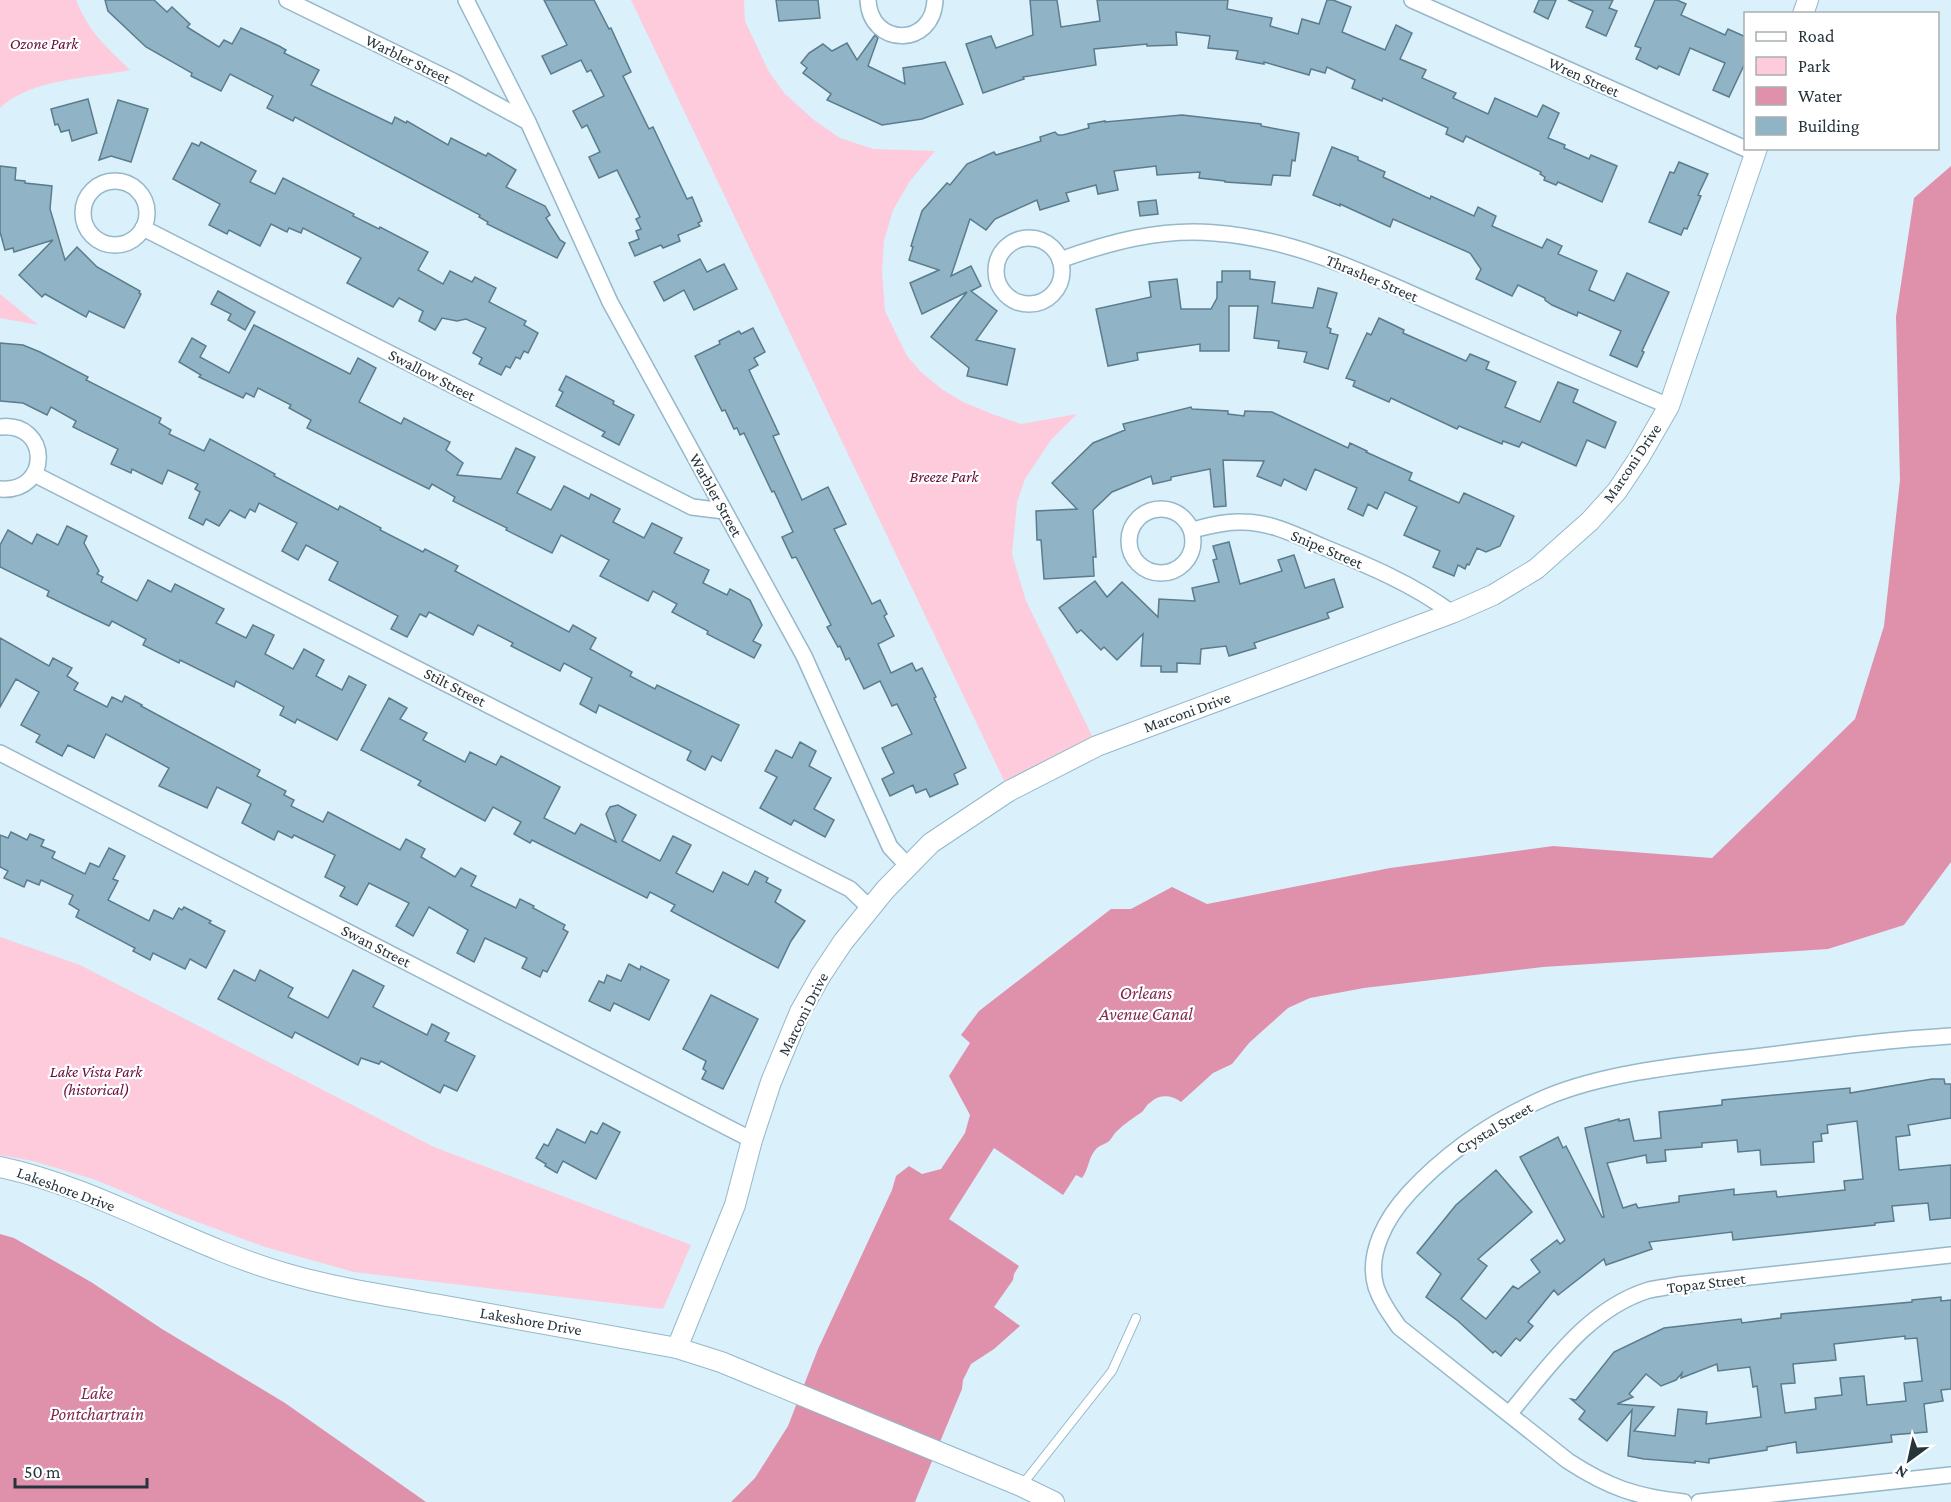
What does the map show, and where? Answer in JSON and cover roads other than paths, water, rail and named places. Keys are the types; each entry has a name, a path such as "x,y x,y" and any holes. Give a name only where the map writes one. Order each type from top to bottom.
{"street":[{"name":"Warbler Street","path":"287,0 455,82 528,122"},
{"name":"Warbler Street","path":"466,0 528,122 610,302 804,656 890,847 907,866"},
{"path":"868,0 869,11 879,28 898,36 917,32 926,26 931,18 935,0"},
{"name":"Wren Street","path":"1412,0 1744,146"},
{"name":"Marconi Drive","path":"677,1348 735,1205 752,1140 780,1058 800,1012 821,975 870,908 907,866 931,843 1009,791 1098,746 1452,614 1493,596 1536,569 1590,521 1617,491 1669,406 1756,151"},
{"path":"107,182 123,182 132,186 141,194 146,205 147,214 143,228 135,238 124,244 111,245 100,241 85,225 83,209 87,197 107,182"},
{"name":"Swallow Street","path":"143,228 692,507 724,511"},
{"name":"Thrasher Street","path":"1060,260 1103,245 1167,233 1214,232 1294,246 1394,286 1542,353 1669,406"},
{"path":"1037,239 1054,250 1060,260 1062,276 1055,291 1050,297 1035,304 1018,303 1010,299 1004,294 996,279 997,262 1000,255 1005,248 1018,240 1037,239"},
{"path":"0,427 11,426 20,429 34,441 39,459 34,474 21,486 0,489"},
{"name":"Stilt Street","path":"34,474 850,889 870,908"},
{"path":"1153,509 1172,510 1181,515 1192,530 1194,540 1188,559 1174,571 1155,573 1145,569 1138,563 1129,546 1129,536 1137,519 1153,509"},
{"name":"Snipe Street","path":"1192,530 1242,522 1274,526 1428,595 1452,614"},
{"name":"Swan Street","path":"0,753 752,1140"},
{"name":"Crystal Street","path":"1684,1502 1639,1496 1592,1477 1568,1461 1399,1327 1376,1287 1373,1262 1383,1230 1405,1197 1456,1150 1500,1120 1548,1097 1606,1079 1682,1065 1951,1036"},
{"name":"Lakeshore Drive","path":"0,1167 22,1172 88,1195 219,1250 284,1273 350,1289 677,1348 721,1362 786,1388 1021,1486 1054,1502"},
{"name":"Topaz Street","path":"1509,1414 1584,1327 1615,1305 1649,1290 1951,1255"},
{"path":"1699,1502 1951,1475"}],"lane":[{"path":"1021,1486 1112,1371 1137,1318"}],"water":[{"name":"Orleans Avenue Canal","path":"1951,166 1951,862 1904,925 1828,949 1543,967 1364,988 1310,998 1288,1008 1249,1043 1232,1064 1213,1073 1181,1102 1166,1096 1150,1103 1119,1129 1109,1141 1096,1149 1082,1178 1076,1175 1063,1195 994,1148 949,1219 1019,1266 1013,1280 994,1307 1020,1326 994,1349 971,1364 915,1502 731,1502 755,1478 788,1426 818,1349 892,1190 896,1176 909,1166 922,1174 941,1169 965,1133 970,1115 949,1076 970,1043 961,1035 979,1011 1111,909 1131,909 1172,887 1207,904 1390,868 1553,846 1712,858 1855,719 1884,626 1900,480 1896,317 1914,198"},
{"name":"Lake Pontchartrain","path":"0,1234 14,1238 91,1282 162,1329 285,1403 426,1502 0,1502"}],"park label":[{"name":"Ozone Park","path":"44,43"},
{"name":"Breeze Park","path":"944,476"},
{"name":"Lake Vista Park (historical)","path":"96,1080"}]}
